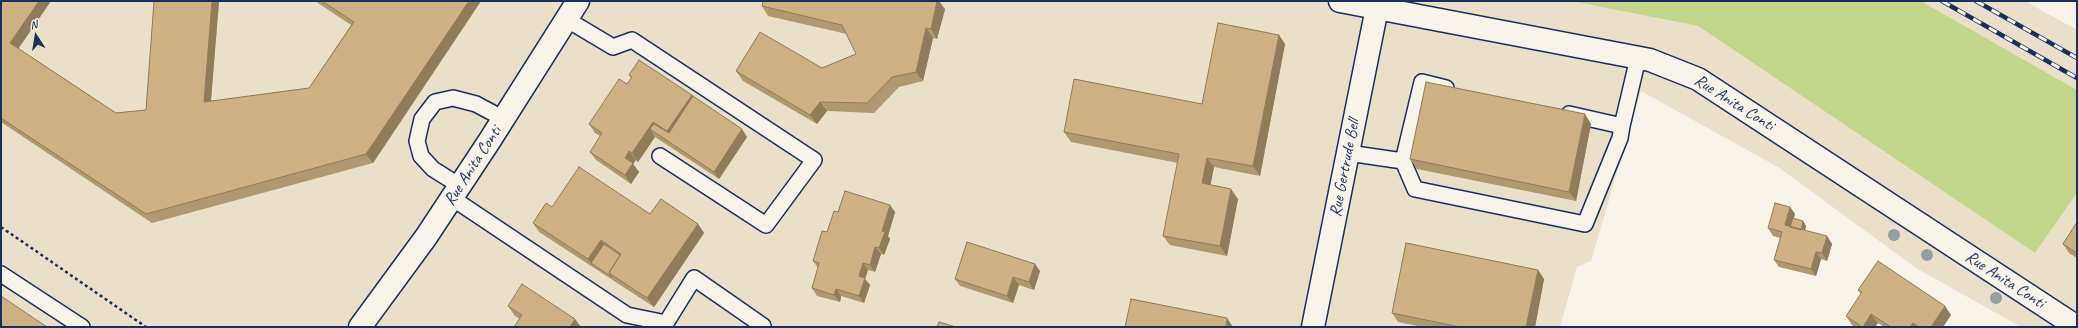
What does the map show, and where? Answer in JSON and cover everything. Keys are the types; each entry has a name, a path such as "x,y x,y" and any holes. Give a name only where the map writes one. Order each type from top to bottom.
{"street":[{"name":"Rue Anita Conti","path":"1340,1 1650,60 1698,79 2077,327"},
{"name":"Rue Gertrude Bell","path":"1313,327 1377,8"},
{"name":"Rue Anita Conti","path":"360,327 426,237 504,119 572,10"}],"lane":[{"path":"572,10 613,47 632,40 814,160 766,225 660,156"},
{"path":"1461,91 1422,82 1403,161 1415,189 1585,224 1620,138 1638,58"},
{"path":"504,119 476,104 454,98 435,102 422,119 417,140 421,156 456,192 627,315 666,323 694,278 763,326"},
{"path":"1553,111 1622,126"},
{"path":"1348,153 1403,161"},
{"path":"1,274 82,327"}],"path":[{"path":"1,227 146,327"}],"shaded area":[{"path":"1,1 1571,1 1698,26 2035,253 2077,193 2077,327 2021,327 1916,268 1778,167 1641,91 1591,261 1577,267 1560,327 1,327"},
{"path":"1921,1 2025,1 2077,30 2077,90"}],"green space":[{"path":"1571,1 1921,1 2077,90 2077,193 2035,253 1698,26"}],"building":[{"path":"1,1 39,1 10,43 116,113 146,110 154,1 212,1 204,102 309,88 354,22 322,1 469,1 366,154 146,214 1,118"},
{"path":"763,1 937,1 931,29 926,28 916,72 892,77 867,103 820,102 810,115 736,71 760,32 822,68 856,54 842,25 762,6"},
{"path":"1218,23 1279,35 1253,166 1207,158 1202,183 1231,189 1220,246 1163,236 1179,154 1064,132 1074,79 1202,104"},
{"path":"639,60 692,95 667,131 653,122 632,153 629,151 625,158 633,163 625,175 590,152 602,133 589,124 619,79 627,84 632,77 629,75"},
{"path":"1426,82 1585,114 1569,192 1410,159"},
{"path":"693,96 742,129 714,172 650,129 654,124 669,133"},
{"path":"579,167 650,214 661,199 698,224 647,298 609,273 621,254 601,240 588,259 533,223 546,203 552,207"},
{"path":"845,191 890,205 882,231 885,232 879,248 875,247 870,265 863,263 859,276 865,278 859,296 836,289 834,295 812,288 819,263 813,261 822,231 827,232 834,211 838,212"},
{"path":"1775,203 1790,207 1785,225 1827,236 1822,253 1816,252 1811,269 1774,260 1782,232 1768,228"},
{"path":"1793,218 1803,221 1801,230 1790,227"},
{"path":"2077,222 2077,253 2063,244"},
{"path":"967,242 1035,264 1029,282 1013,277 1007,296 955,279"},
{"path":"1406,243 1538,270 1526,327 1460,327 1392,313"},
{"path":"604,244 620,255 609,273 612,277 591,263"},
{"path":"1878,261 1945,306 1931,327 1919,327 1913,323 1910,327 1891,327 1871,314 1862,327 1846,316 1862,292 1858,290"},
{"path":"522,284 575,319 570,327 514,327 522,315 508,306"},
{"path":"1,296 47,327 1,327"},
{"path":"1131,299 1227,318 1226,327 1125,327"},
{"path":"939,322 956,327 937,327"}],"railway":[{"path":"1942,1 2077,78"},
{"path":"1976,1 2077,58"}]}
